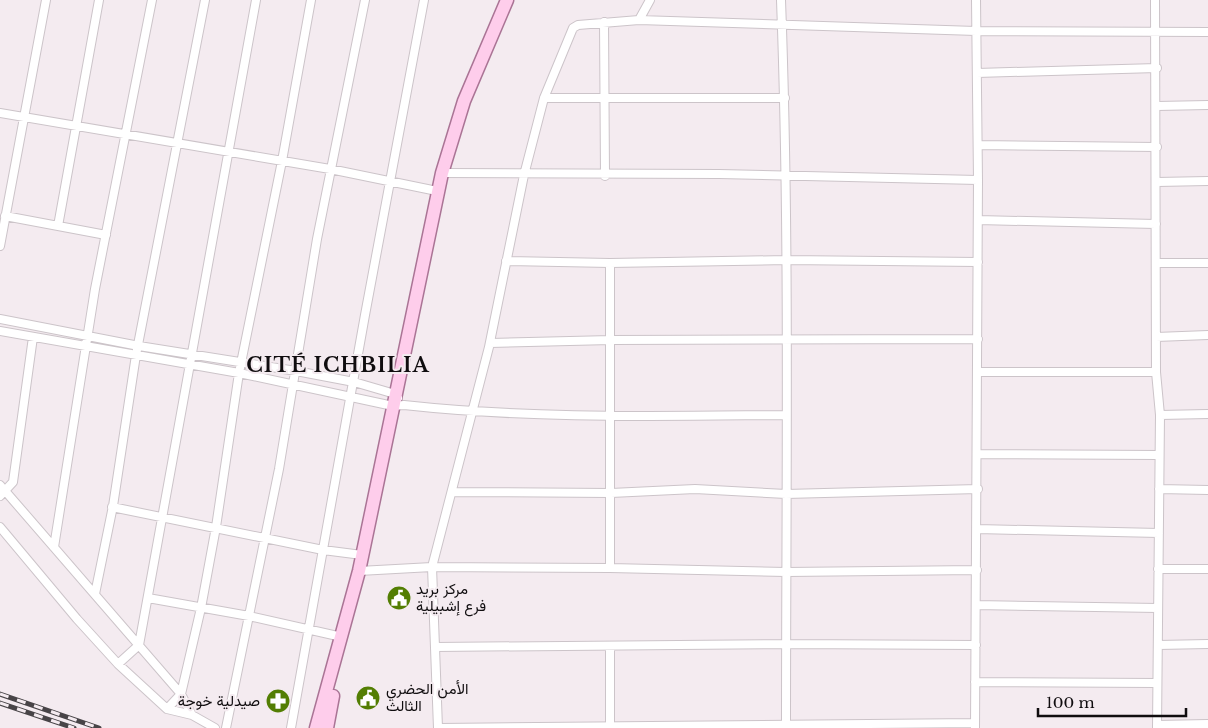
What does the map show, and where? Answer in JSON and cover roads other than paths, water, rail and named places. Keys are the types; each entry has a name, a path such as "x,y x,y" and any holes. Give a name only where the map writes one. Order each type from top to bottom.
{"main road":[{"path":"316,728 359,571 397,402 437,191 464,101 507,0"},
{"path":"328,728 342,637"}],"street":[{"path":"0,246 46,0"},
{"path":"58,226 99,0"},
{"path":"54,547 85,346 152,0"},
{"path":"95,594 112,507 136,355 204,0"},
{"path":"118,664 139,645 164,518 256,0"},
{"path":"167,709 181,694 201,608 216,527 239,373 282,161 311,0"},
{"path":"226,728 294,384 330,169 365,0"},
{"path":"291,728 424,0"},
{"path":"639,20 650,0"},
{"path":"781,0 785,98 786,727"},
{"path":"976,0 976,30 978,145 978,490 975,725 439,728 432,567 490,343 524,175 544,98 573,28 604,22 639,20 976,30 1208,32"},
{"path":"1155,0 1157,33 1156,372 1160,415 1157,726 1208,724"},
{"path":"604,22 605,176"},
{"path":"977,73 1157,68"},
{"path":"544,98 785,98"},
{"path":"1157,106 1208,106"},
{"path":"0,113 330,169 437,191"},
{"path":"978,145 1157,146"},
{"path":"442,173 605,176 784,175 978,180"},
{"path":"1156,182 1208,181"},
{"path":"6,216 106,235"},
{"path":"978,220 1156,224"},
{"path":"506,261 610,263 786,260 978,262"},
{"path":"610,263 610,568"},
{"path":"1156,263 1208,263"},
{"path":"0,319 139,346 354,382 397,402"},
{"path":"0,331 239,373 350,398 472,412 611,417 786,415"},
{"path":"1156,337 1208,335"},
{"path":"3,494 13,482 33,337"},
{"path":"490,343 611,340 978,339"},
{"path":"978,372 1156,372"},
{"path":"1160,415 1208,414"},
{"path":"978,454 1159,455"},
{"path":"0,485 3,494 54,547 181,694 192,715"},
{"path":"452,492 611,493 695,489 786,494 978,490"},
{"path":"1159,489 1208,490"},
{"path":"112,507 323,550 362,555"},
{"path":"0,527 77,619 118,664 167,709 192,715 215,728"},
{"path":"977,529 1158,533"},
{"path":"359,571 432,567 610,568 786,572 977,570"},
{"path":"1158,569 1208,569"},
{"path":"148,598 249,616 342,637"},
{"path":"976,604 1158,608"},
{"path":"435,647 786,644 976,645"},
{"path":"1158,645 1208,644"},
{"path":"610,647 610,727"},
{"path":"975,682 1157,683"}],"railway":[{"path":"0,694 99,728"},
{"path":"0,703 74,728"}],"place":[{"name":"مركز بريد فرع إشبيلية","path":"399,598"},
{"name":"الأمن الحضري الثالث","path":"368,698"},
{"name":"صيدلية خوجة","path":"278,701"}],"district":[{"name":"CITÉ ICHBILIA","path":"338,365"}]}
